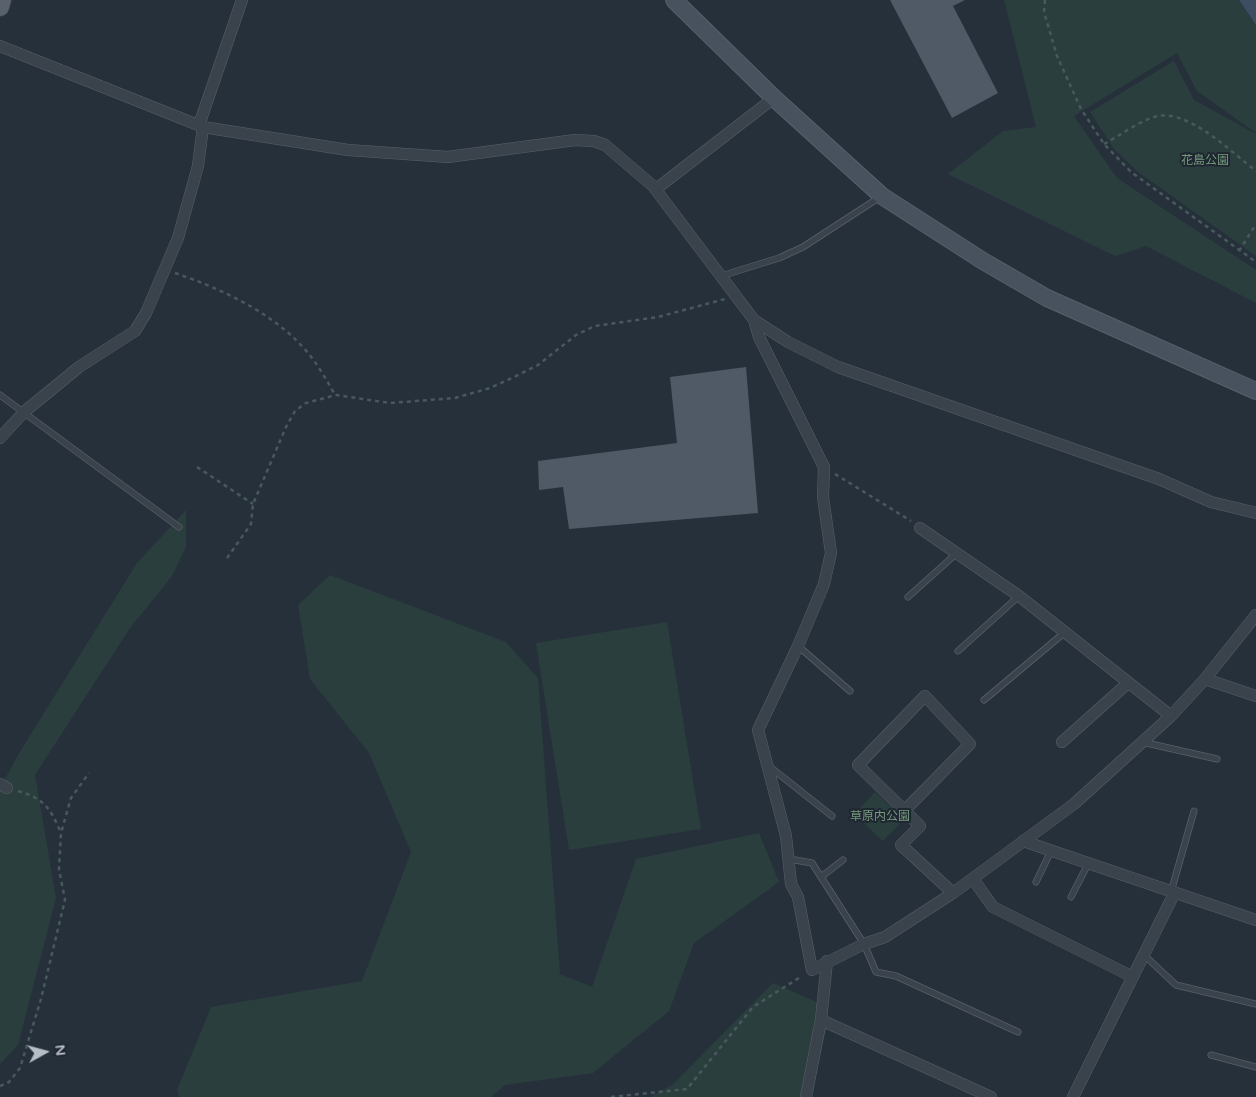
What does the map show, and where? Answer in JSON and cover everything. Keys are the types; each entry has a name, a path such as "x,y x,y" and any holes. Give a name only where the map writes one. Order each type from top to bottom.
{"main road":[{"path":"0,7 2,0"}],"street":[{"path":"0,438 24,412 79,367 135,331 146,313 178,238 198,166 201,126 242,0"},
{"path":"674,0 774,98 882,196 983,261 1047,298 1256,391"},
{"path":"0,46 201,126 348,150 448,157 575,140 594,141 605,145 656,189 754,320 788,342 838,367 1158,479 1211,502 1256,513"},
{"path":"656,189 774,98"},
{"path":"754,320 759,337 824,467 823,497 831,552 830,564 824,584 798,646 758,730 786,836 791,884 798,898 812,970 864,944 885,937 973,879 1074,804 1170,716 1204,679 1256,615"},
{"path":"920,528 1019,596 1170,716"},
{"path":"1204,679 1256,696"},
{"path":"1062,742 1128,683"},
{"path":"904,811 970,744 924,696 858,765 904,811 920,826 901,845 953,893"},
{"path":"1023,841 1256,920"},
{"path":"973,879 993,906 1133,977"},
{"path":"1073,1097 1144,955 1172,893"},
{"path":"806,1097 821,1020 827,961"},
{"path":"821,1020 991,1097"}],"lane":[{"path":"721,276 763,264 803,247 882,196"},
{"path":"0,396 179,527"},
{"path":"908,597 957,553"},
{"path":"958,651 1019,596"},
{"path":"984,700 1064,633"},
{"path":"798,646 850,691"},
{"path":"1142,742 1217,759"},
{"path":"768,766 832,816"},
{"path":"1172,893 1194,811"},
{"path":"1036,882 1051,851"},
{"path":"789,859 812,862 864,944 876,972 896,976 1018,1032"},
{"path":"821,877 843,860"},
{"path":"1071,897 1088,864"},
{"path":"1144,955 1176,985 1256,1004"},
{"path":"1211,1055 1256,1067"}],"path":[{"path":"1046,0 1044,12 1057,56 1081,109 1104,144 1131,172 1239,252 1256,262"},
{"path":"1104,144 1152,117 1174,115 1191,122 1256,171"},
{"path":"1239,252 1256,224"},
{"path":"164,270 218,290 271,320 308,353 336,395"},
{"path":"227,558 251,524 253,504 294,411 306,403 336,395 390,403 455,398 490,388 514,378 538,365 576,336 595,326 658,317 736,296"},
{"path":"197,467 253,504"},
{"path":"824,467 920,528"},
{"path":"0,1086 9,1082 20,1068 43,990 64,900 59,869 62,833 71,798 89,773"},
{"path":"3,786 28,794 50,808 62,833"},
{"path":"611,1097 688,1089 753,1007 812,970"}],"green space":[{"path":"1004,0 1239,0 1256,25 1256,133 1197,91 1177,53 1074,116 1117,178 1256,270 1256,303 1146,246 1115,256 948,174 1003,131 1036,127"},
{"name":"花島公園","path":"1174,61 1194,100 1256,134 1256,256 1138,172 1114,149 1090,112"},
{"path":"186,510 186,547 172,576 130,628 35,775 56,898 18,1045 0,1064 0,788 18,755 137,563"},
{"path":"330,575 506,642 538,678 560,974 592,987 636,859 759,833 779,882 694,943 669,1011 593,1073 505,1085 491,1097 179,1097 177,1090 211,1007 362,981 411,852 369,753 310,679 298,605"},
{"path":"667,622 701,829 569,850 536,643"},
{"name":"草原内公園","path":"875,792 904,819 883,841 854,814"},
{"path":"773,983 828,1007 826,1031 810,1097 650,1097 672,1085"}],"water":[{"path":"1239,0 1256,0 1256,25"}],"building":[{"path":"890,0 965,0 953,6 998,93 952,118"},
{"path":"746,367 758,513 569,529 563,487 539,490 538,461 677,443 670,377"}]}
